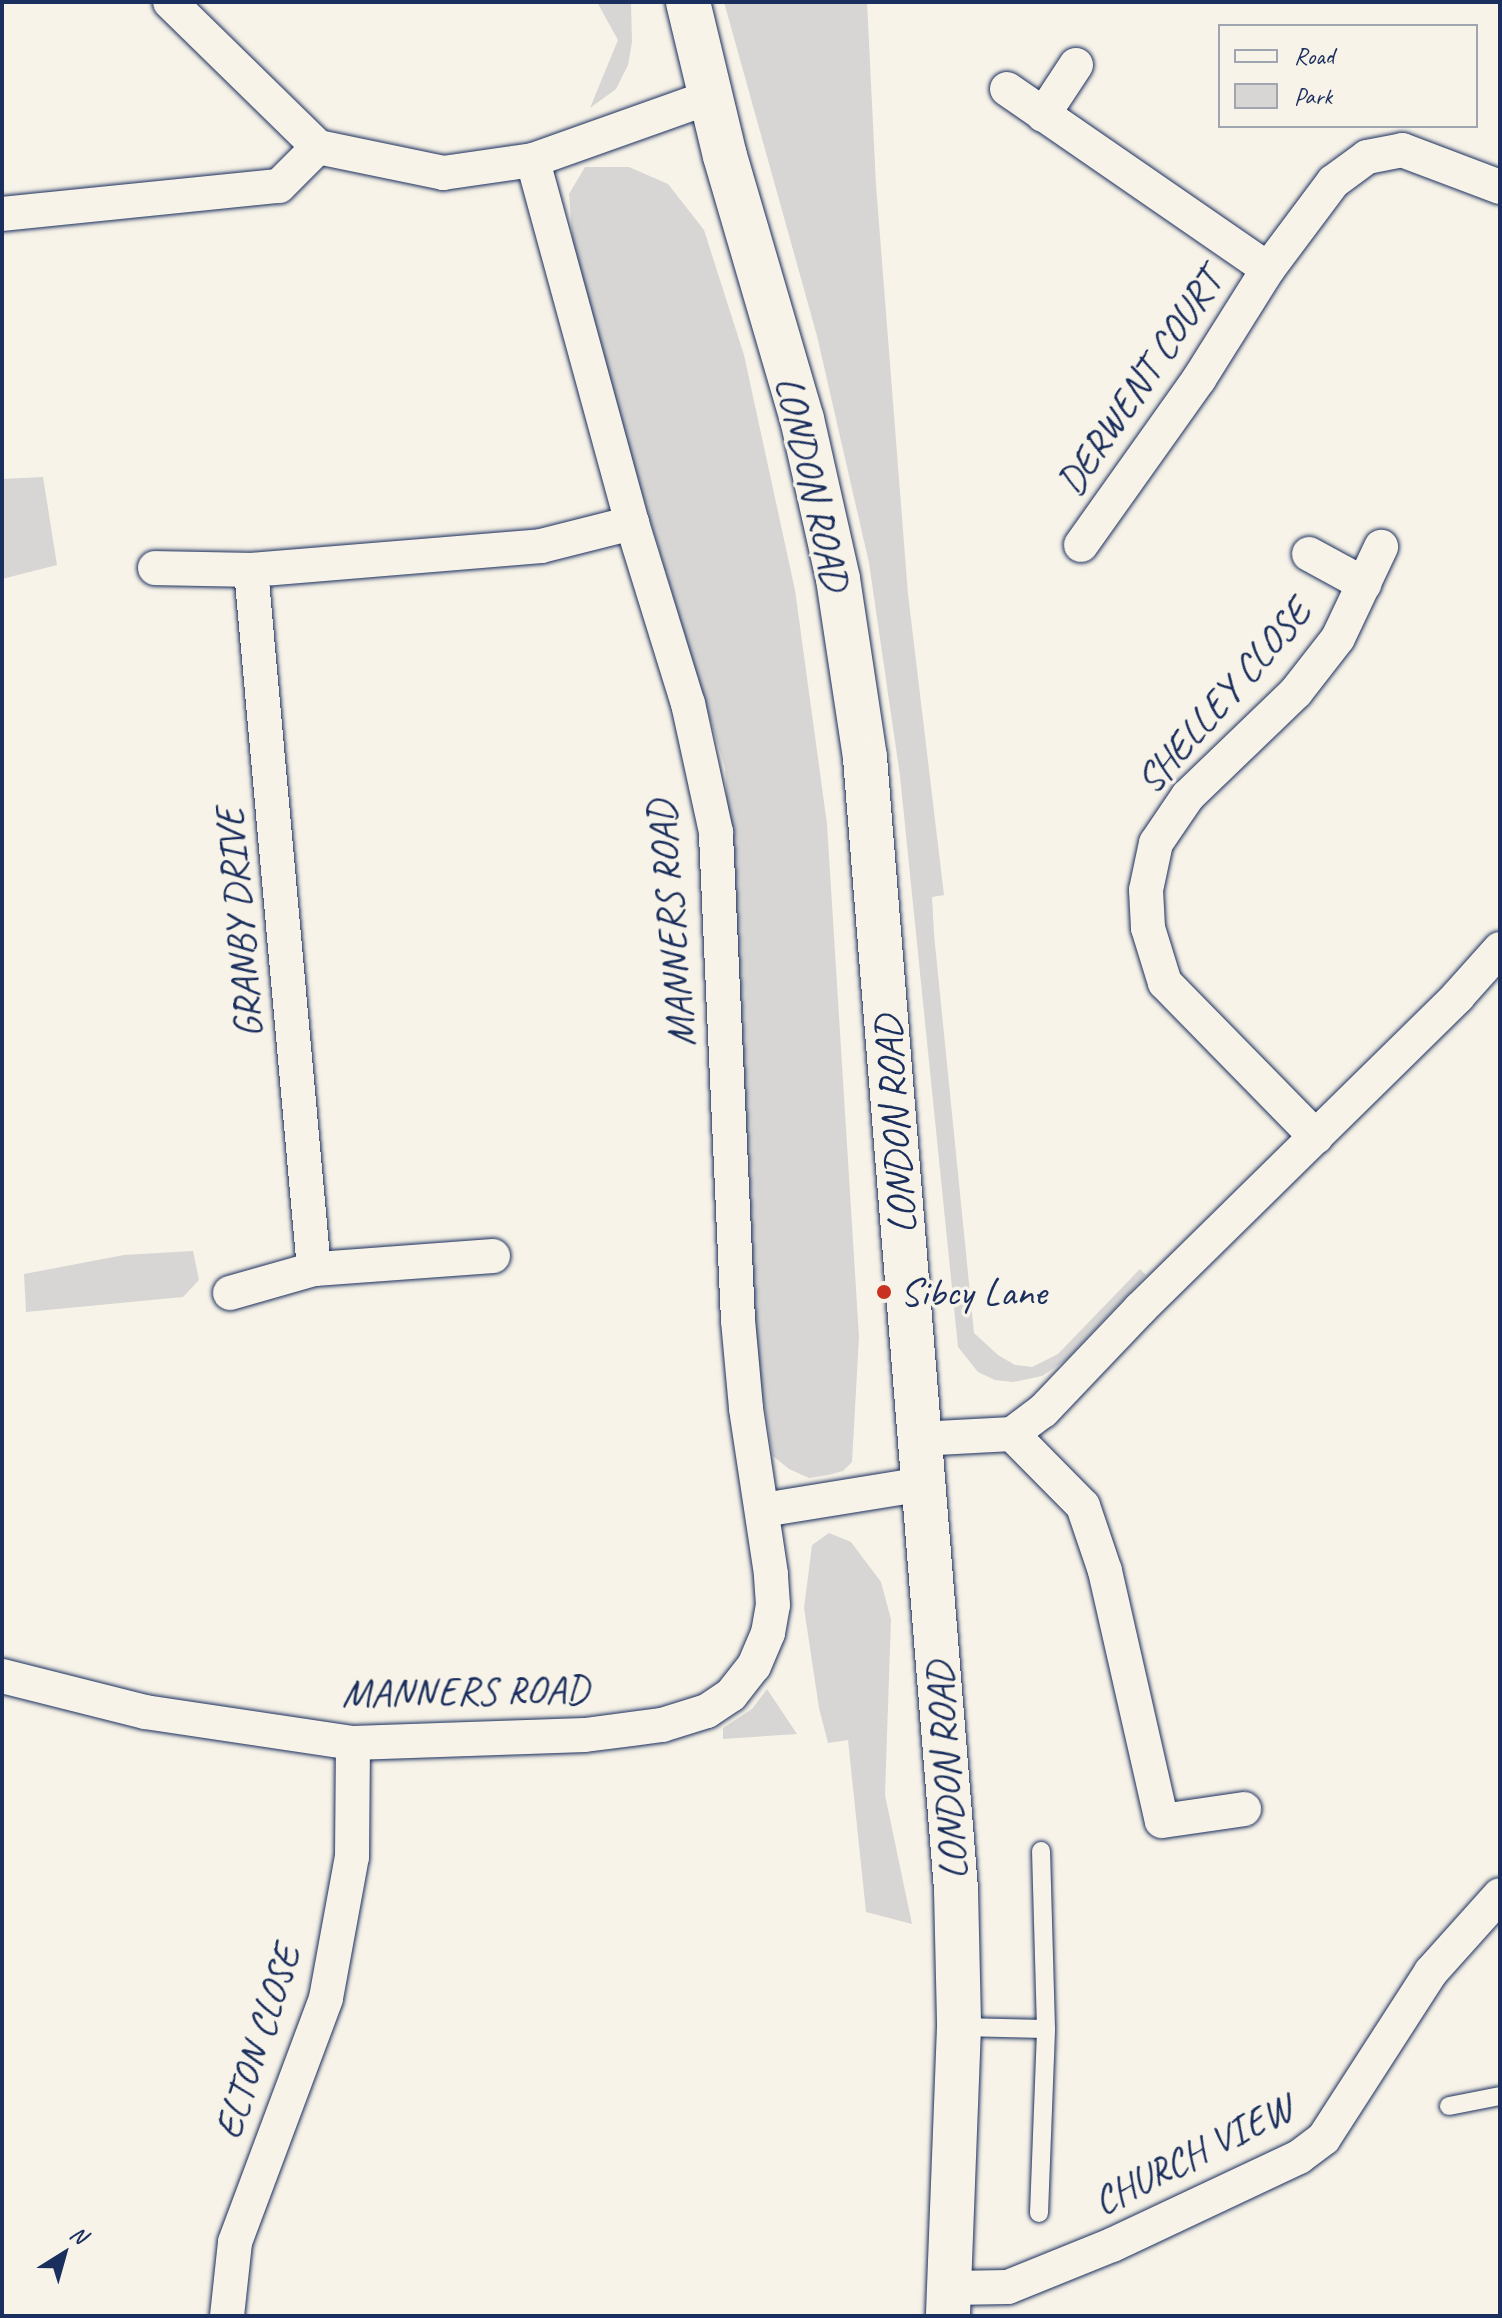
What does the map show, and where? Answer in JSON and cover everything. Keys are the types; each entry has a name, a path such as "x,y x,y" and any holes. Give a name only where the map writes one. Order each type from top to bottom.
{"main road":[{"name":"LONDON ROAD","path":"688,2 710,97 802,419 841,594 865,758 956,1890 959,2027 949,2302"}],"street":[{"path":"170,2 318,147 443,173 533,160 710,97"},
{"path":"1043,115 1076,65"},
{"name":"DERWENT COURT","path":"1007,89 1268,269"},
{"path":"2,214 279,186 318,147"},
{"name":"DERWENT COURT","path":"1081,545 1199,379 1268,269 1333,182 1367,157 1402,150 1500,187"},
{"name":"MANNERS ROAD","path":"2,1676 145,1712 353,1743 585,1735 662,1725 707,1711 731,1695 754,1666 768,1633 773,1605 763,1510 746,1408 738,1320 716,832 688,704 632,523 533,160"},
{"path":"155,568 251,570 541,546 632,523"},
{"name":"SHELLEY CLOSE","path":"1316,1137 1165,983 1148,928 1146,890 1156,843 1188,796 1296,692 1338,638 1381,547"},
{"name":"SHELLEY CLOSE","path":"1309,554 1364,584"},
{"name":"GRANBY DRIVE","path":"251,570 314,1269"},
{"path":"918,1439 1012,1434 1043,1411 1140,1309 1316,1137 1500,949"},
{"path":"230,1293 314,1269 493,1256"},
{"path":"1012,1434 1083,1506 1105,1571 1162,1821 1244,1809"},
{"path":"763,1510 923,1484"},
{"name":"ELTON CLOSE","path":"227,2316 235,2242 326,1998 352,1857 353,1743"},
{"name":"CHURCH VIEW","path":"949,2302 1008,2287 1112,2245 1299,2157 1324,2138 1431,1972 1500,1895"}],"lane":[{"path":"1039,2213 1046,2029 1041,1851"},
{"path":"959,2027 1046,2029"},
{"path":"1449,2106 1500,2096"}],"green space":[{"path":"597,2 631,2 632,42 628,65 616,89 590,108 618,40"},
{"path":"724,2 867,2 876,185 908,594 944,895 932,897 934,934 974,1333 998,1355 1015,1365 1032,1367 1058,1354 1140,1269 1146,1275 1066,1360 1042,1376 1013,1382 995,1380 978,1372 958,1347 900,776 869,563 817,336"},
{"path":"585,167 629,167 668,184 704,230 744,355 795,590 827,824 859,1337 852,1462 843,1471 828,1475 809,1478 789,1469 773,1456 755,1348 749,1170 725,768 617,410 573,246 569,194"},
{"path":"43,477 57,565 2,579 2,479"},
{"path":"193,1251 199,1280 183,1297 26,1312 24,1274 124,1255"},
{"path":"829,1533 851,1542 881,1582 891,1619 885,1795 912,1924 866,1912 848,1740 828,1743 819,1708 804,1608 812,1545"},
{"path":"767,1689 797,1734 723,1739 723,1728 752,1709"}],"place":[{"name":"Sibcy Lane","path":"884,1292"}]}
